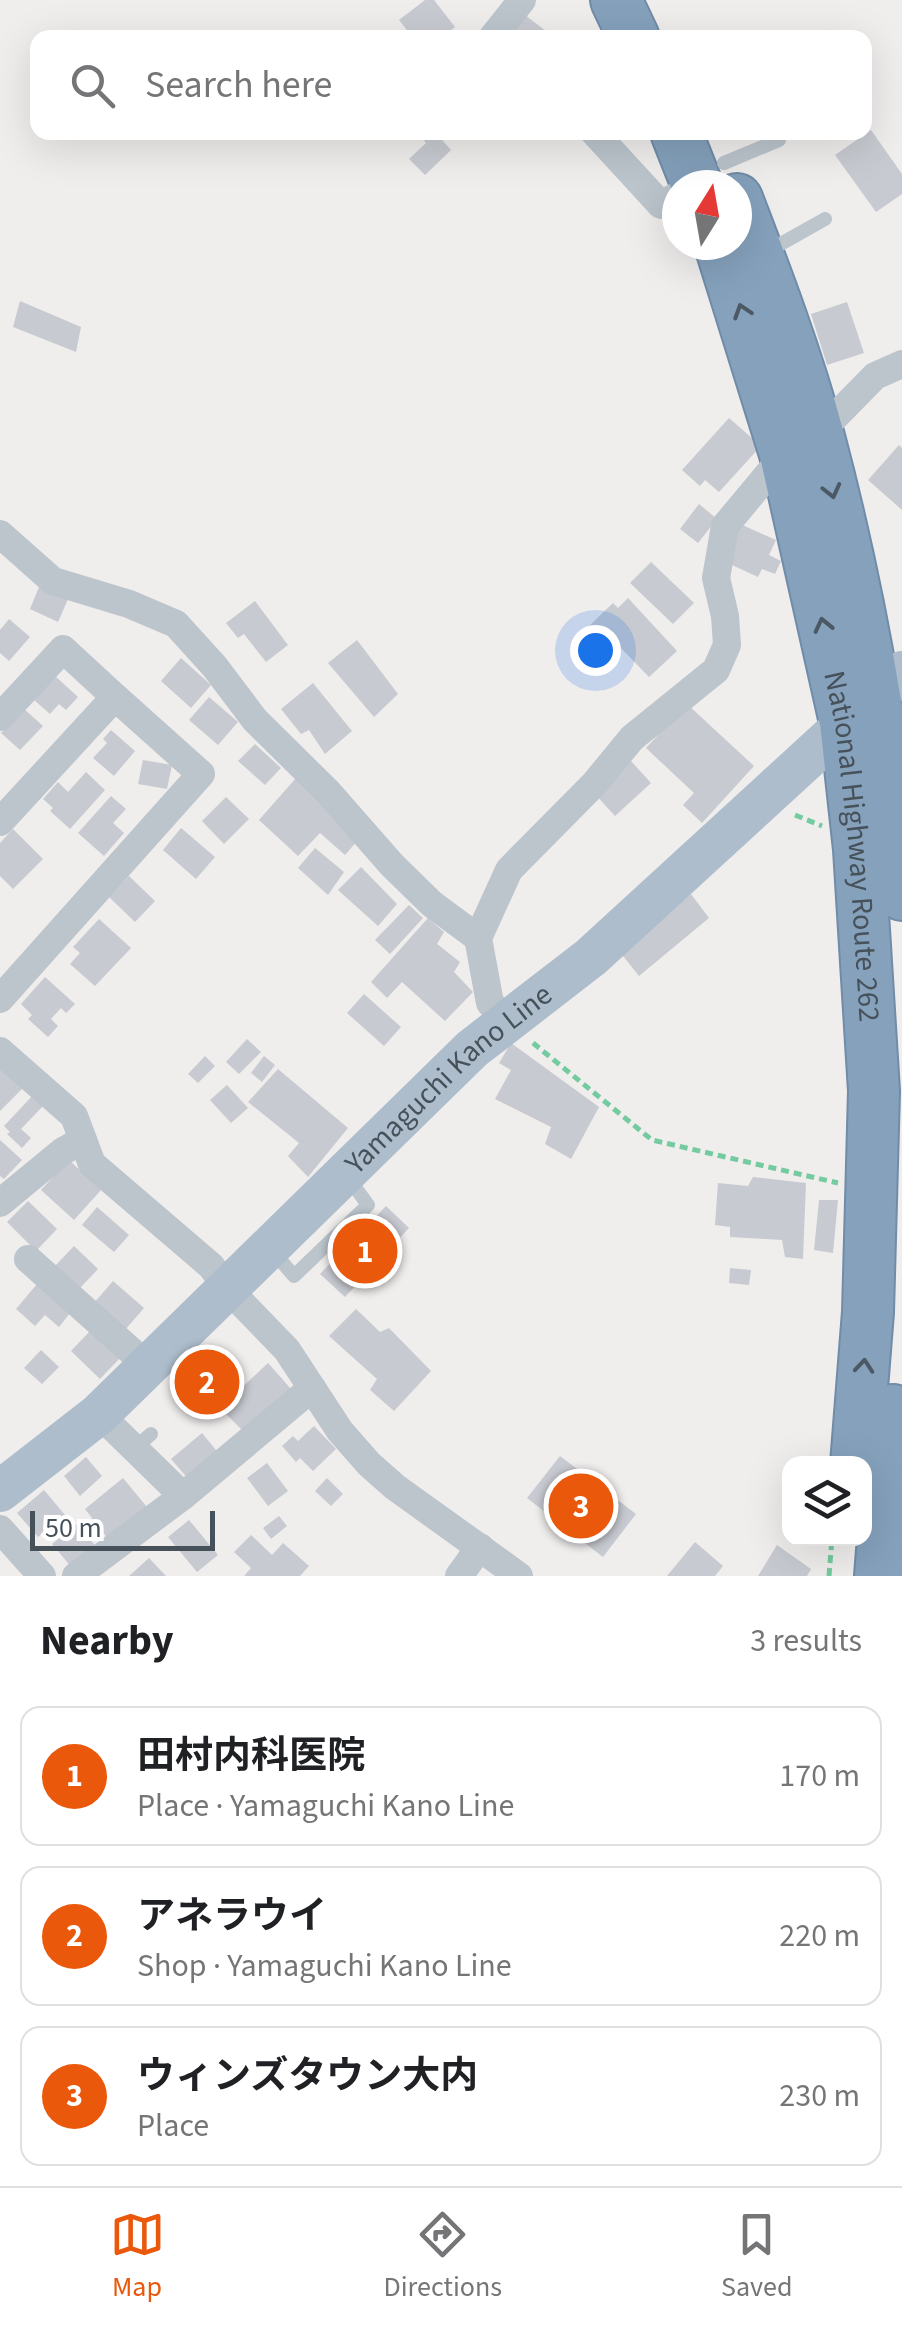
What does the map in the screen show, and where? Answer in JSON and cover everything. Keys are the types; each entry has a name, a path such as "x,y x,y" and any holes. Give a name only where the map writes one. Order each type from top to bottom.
{"highway":[{"path":"616,0 630,30"},
{"path":"652,0 666,30"},
{"name":"National Highway Route 262","path":"683,140 708,170"},
{"name":"National Highway Route 262","path":"743,260 801,444 850,564 875,697 902,895"},
{"name":"National Highway Route 262","path":"857,1456 874,1192 870,1009 859,850 875,697"},
{"path":"880,1576 902,1286"},
{"path":"846,1576 849,1546"}],"main road":[{"name":"Yamaguchi Kano Line","path":"0,1491 99,1414 346,1176 472,1048 591,957 875,697"}],"street":[{"path":"498,30 522,0"},
{"path":"601,140 662,204"},
{"path":"508,1022 490,1003 478,938 509,870 632,738 716,670 727,645 716,578 725,526 801,444 876,376 902,364"},
{"path":"0,534 53,581 129,604 176,624 255,720 328,792 392,865 432,904 478,938"},
{"path":"0,717 63,648 202,774 0,998"},
{"path":"0,822 115,697"},
{"path":"0,1051 74,1116 92,1164 210,1266 287,1350 340,1432 369,1464 519,1576"},
{"path":"0,1204 63,1151 82,1140"},
{"path":"28,1259 149,1367"},
{"path":"76,1576 183,1496 312,1388"},
{"path":"99,1414 143,1441 183,1496"},
{"path":"0,1529 42,1576"},
{"path":"460,1576 480,1547"}],"lane":[{"path":"724,170 778,140"},
{"path":"752,246 825,219"}],"path":[{"path":"508,1022 652,1140 874,1192"},
{"path":"829,1576 831,1546"}],"building":[{"path":"425,0 434,0 455,27 407,30 399,20"},
{"path":"521,12 545,30 513,30"},
{"path":"872,131 902,174 902,194 876,212 835,155 857,140 872,140"},
{"path":"423,140 442,140 451,150 425,175 409,159 426,143"},
{"path":"20,301 81,327 76,352 13,327"},
{"path":"847,302 864,353 827,365 811,314"},
{"path":"729,418 761,446 719,492 705,480 700,486 682,470"},
{"path":"899,445 902,448 902,510 868,480"},
{"path":"699,504 717,519 698,543 680,529"},
{"path":"738,523 776,540 769,555 781,561 775,574 762,569 758,577 721,560"},
{"path":"651,562 694,603 673,624 630,583"},
{"path":"39,587 68,599 58,622 30,609"},
{"path":"628,598 677,651 649,677 616,643 606,652 585,630 613,603 618,608"},
{"path":"255,601 288,645 266,662 244,634 238,638 226,623"},
{"path":"9,619 30,637 9,661 0,653 0,630"},
{"path":"357,640 398,694 374,717 328,663"},
{"path":"181,658 211,685 191,708 161,681"},
{"path":"55,676 78,697 66,710 59,704 50,714 34,700"},
{"path":"313,683 352,731 325,754 309,730 301,734 281,709"},
{"path":"209,697 238,722 218,745 189,720"},
{"path":"687,704 754,766 702,823 683,805 694,793 646,748"},
{"path":"24,709 43,726 20,750 1,733"},
{"path":"111,730 135,751 114,776 93,758 107,743 103,739"},
{"path":"255,744 281,768 265,785 238,761"},
{"path":"143,760 172,765 167,789 138,784"},
{"path":"631,761 651,783 615,816 595,794"},
{"path":"86,772 105,790 70,829 43,799 58,782 68,792"},
{"path":"296,778 358,840 345,855 320,833 298,856 259,820"},
{"path":"111,796 126,809 113,823 124,833 104,856 78,833"},
{"path":"226,797 249,819 224,844 202,821"},
{"path":"181,828 215,857 196,879 163,850"},
{"path":"13,829 43,859 13,889 0,876 0,843"},
{"path":"315,848 344,872 328,895 298,868"},
{"path":"361,867 397,904 378,926 338,890"},
{"path":"129,876 155,901 135,922 109,897"},
{"path":"691,894 709,918 639,976 619,951"},
{"path":"409,905 423,918 390,954 375,940"},
{"path":"428,918 444,932 437,944 460,962 454,972 473,992 445,1021 402,982 387,998 371,982"},
{"path":"99,919 131,948 95,986 70,964 80,953 73,947"},
{"path":"45,977 75,1004 66,1013 61,1008 51,1019 58,1026 48,1037 28,1019 32,1015 21,1004"},
{"path":"364,994 401,1027 384,1046 347,1013"},
{"path":"247,1039 261,1052 239,1074 226,1062"},
{"path":"511,1043 599,1107 571,1159 545,1144 551,1127 495,1099 511,1070 499,1063"},
{"path":"205,1056 215,1066 198,1083 188,1074"},
{"path":"264,1056 275,1065 262,1082 251,1073"},
{"path":"0,1065 23,1088 0,1111"},
{"path":"278,1069 348,1128 308,1177 288,1156 299,1143 248,1102"},
{"path":"227,1085 248,1108 231,1123 210,1100"},
{"path":"34,1094 45,1104 21,1129 31,1138 22,1148 4,1126"},
{"path":"0,1140 22,1160 4,1179 0,1176"},
{"path":"69,1160 101,1190 74,1220 41,1190"},
{"path":"753,1177 806,1183 803,1259 785,1257 782,1240 730,1237 730,1227 715,1225 718,1183 748,1186"},
{"path":"819,1200 838,1200 833,1253 814,1250"},
{"path":"28,1201 57,1229 36,1251 7,1222"},
{"path":"386,1206 409,1228 345,1297 320,1274"},
{"path":"97,1207 129,1235 114,1252 82,1225"},
{"path":"74,1246 98,1269 79,1289 55,1266"},
{"path":"730,1268 751,1270 749,1285 729,1283"},
{"path":"113,1281 144,1308 125,1330 94,1303"},
{"path":"37,1284 70,1313 59,1327 45,1315 35,1326 16,1309"},
{"path":"356,1309 380,1332 389,1328 431,1371 394,1411 370,1390 377,1379 329,1336"},
{"path":"91,1330 120,1358 100,1379 71,1351"},
{"path":"211,1348 241,1377 205,1414 173,1388"},
{"path":"41,1350 59,1367 42,1384 24,1368"},
{"path":"268,1363 292,1390 246,1434 220,1408"},
{"path":"314,1426 336,1449 313,1471 300,1458 296,1462 282,1446 293,1436 298,1441"},
{"path":"202,1433 220,1455 190,1481 171,1459"},
{"path":"560,1456 636,1514 603,1557 527,1498"},
{"path":"86,1457 102,1476 80,1496 64,1476"},
{"path":"267,1463 288,1491 268,1506 247,1478"},
{"path":"123,1478 147,1507 108,1539 85,1509"},
{"path":"327,1478 343,1494 331,1506 315,1491"},
{"path":"44,1490 65,1515 38,1537 17,1513"},
{"path":"279,1516 287,1526 271,1539 263,1528"},
{"path":"189,1520 218,1555 197,1572 168,1537"},
{"path":"77,1524 98,1549 73,1569 52,1544"},
{"path":"251,1535 272,1555 283,1543 309,1566 300,1576 244,1576 251,1568 234,1552"},
{"path":"695,1542 723,1566 715,1576 667,1576"},
{"path":"777,1545 811,1569 807,1576 758,1576"},
{"path":"149,1558 166,1576 129,1576"}],"place":[{"name":"田村内科医院","path":"365,1251"},
{"name":"アネラウイ","path":"207,1382"},
{"name":"ウィンズタウン大内","path":"581,1506"}]}
